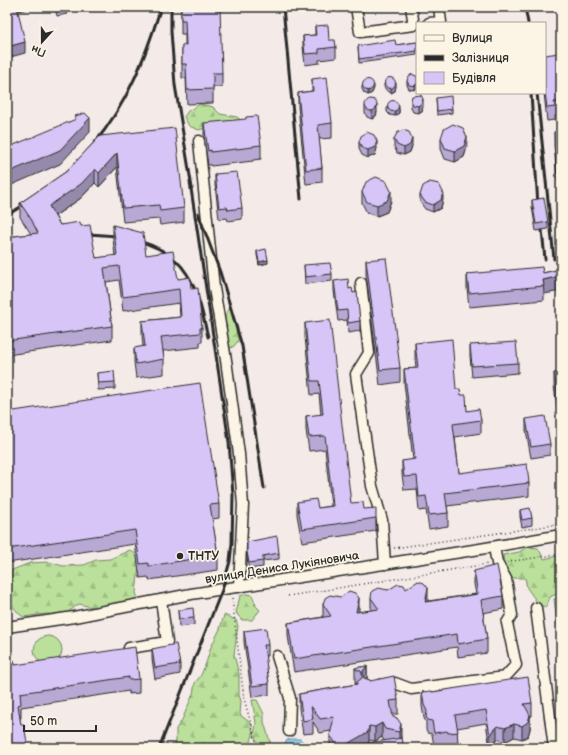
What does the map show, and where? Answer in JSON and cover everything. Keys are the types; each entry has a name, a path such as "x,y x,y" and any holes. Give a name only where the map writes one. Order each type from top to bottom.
{"street":[{"path":"356,7 360,32 415,24 411,7"},
{"path":"439,7 441,22"},
{"path":"199,141 214,288 239,454 243,505 235,587"},
{"path":"361,283 369,353 356,374 372,486 382,520 385,564"},
{"name":"вулиця Дениса Лукіяновича","path":"7,627 74,617 235,587 494,547 561,535"},
{"path":"368,687 395,683 411,689 505,677 516,665 507,623 512,615 506,579 497,563 494,547"},
{"path":"129,648 167,642 161,600"},
{"path":"536,608 554,748"},
{"path":"277,656 294,697 289,732"}],"path":[{"path":"384,550 561,524"},
{"path":"288,596 561,554"},
{"path":"235,587 244,700 258,748"}],"green space":[{"path":"200,104 213,107 220,114 237,117 242,121 199,130 189,126 184,117 188,111"},
{"path":"229,309 233,314 238,341 229,349 224,323 226,313"},
{"path":"528,547 538,548 544,559 561,555 561,592 550,597 546,607 539,605 527,588 525,578 511,578 505,574 503,555 519,552"},
{"path":"130,550 140,557 136,593 139,601 104,610 79,604 64,615 45,614 23,617 13,607 9,590 12,570 30,563 49,562 63,566 84,565 96,560 110,559"},
{"path":"246,594 252,595 256,605 254,604 260,610 252,620 242,620 236,613 240,596"},
{"path":"561,598 561,654 554,599"},
{"path":"224,615 236,620 238,626 234,655 239,674 239,695 241,701 240,715 252,724 253,735 250,748 174,748 176,742 176,729 182,720 193,694 195,683 201,675 211,647 220,629"},
{"path":"48,636 58,640 62,650 58,660 48,664 38,660 34,650 38,640"},
{"path":"252,700 257,700 264,714 264,722 272,748 261,748 254,736 256,723"}],"water":[{"path":"300,739 303,742 304,748 283,748 287,740"}],"building":[{"path":"7,7 17,7 25,42 7,47"},
{"path":"181,7 220,7 222,73 213,73 213,89 187,90 186,64 182,64 182,45 186,45 185,20 181,20"},
{"path":"328,25 329,40 335,40 336,47 319,49 319,53 305,54 303,36 316,35 315,26"},
{"path":"395,40 396,45 416,42 416,51 359,59 358,46"},
{"path":"559,53 561,66 561,101 554,102 555,107 547,108 545,94 546,55"},
{"path":"412,74 416,76 416,85 414,86 409,85 407,81 408,77"},
{"path":"327,77 332,123 318,125 322,168 306,170 298,93 313,91 312,79"},
{"path":"390,77 394,79 396,83 394,87 390,89 386,87 384,83 386,79"},
{"path":"368,79 372,81 374,85 372,89 368,91 364,89 362,85 364,81"},
{"path":"421,95 423,99 422,103 418,106 413,105 411,100 412,96"},
{"path":"451,96 452,109 437,111 436,98"},
{"path":"369,99 373,99 377,105 373,111 369,111 365,107 365,103"},
{"path":"393,100 397,102 399,106 397,110 393,112 389,110 387,106 389,102"},
{"path":"85,113 90,118 60,150 7,173 7,140 9,147 76,119 75,116"},
{"path":"257,116 261,145 211,152 211,150 208,151 204,123 246,119 246,117"},
{"path":"453,124 463,128 467,137 464,146 455,151 445,148 441,138 444,129"},
{"path":"175,128 184,208 160,211 159,205 123,208 117,153 99,173 95,169 81,184 49,206 60,225 80,222 81,226 90,225 96,258 117,255 113,225 143,233 146,255 173,251 178,279 190,277 191,289 198,288 202,328 200,328 200,333 161,337 164,359 136,364 134,348 145,346 142,321 181,317 179,289 123,297 119,266 104,268 112,326 7,341 7,237 38,233 31,219 20,203 67,171 100,136"},
{"path":"403,130 409,132 412,138 410,145 404,148 397,145 394,139 397,133"},
{"path":"561,131 561,203 554,132"},
{"path":"367,132 374,135 377,141 375,147 368,150 362,148 359,142 361,136"},
{"path":"237,172 242,208 228,210 227,207 219,208 215,174"},
{"path":"376,177 386,181 391,191 387,201 377,205 367,202 362,192 366,182"},
{"path":"430,182 439,184 443,192 441,200 433,205 425,202 420,195 423,186"},
{"path":"544,198 548,222 536,224 532,200"},
{"path":"266,249 268,260 259,262 257,251"},
{"path":"386,258 400,368 380,370 366,260"},
{"path":"330,263 332,274 305,277 304,265"},
{"path":"542,267 543,273 561,269 561,276 543,280 544,286 469,293 467,274"},
{"path":"348,279 349,289 352,288 353,293 357,292 360,321 348,323 347,310 338,311 334,281"},
{"path":"330,320 351,503 363,502 364,509 376,508 376,518 302,529 297,502 316,499 318,508 333,506 325,436 309,437 306,416 323,414 319,381 311,381 305,323"},
{"path":"452,339 456,389 460,389 461,395 466,395 467,411 479,409 481,420 453,424 459,473 527,464 529,483 445,493 448,513 429,515 426,496 419,497 417,476 404,477 402,461 415,459 404,369 418,368 415,343"},
{"path":"516,342 518,363 472,366 470,345"},
{"path":"114,371 115,382 98,383 97,373"},
{"path":"561,372 561,415 554,373"},
{"path":"200,383 219,504 210,505 218,555 149,566 148,563 140,564 135,530 7,549 7,412"},
{"path":"545,416 550,444 531,447 526,419"},
{"path":"530,508 532,518 522,520 520,510"},
{"path":"277,536 279,553 263,556 263,561 249,563 247,542"},
{"path":"497,565 503,596 481,600 487,639 458,644 457,634 294,659 288,623 331,616 323,604 325,598 330,595 341,597 349,591 355,593 359,598 356,612 379,609 371,598 372,591 378,588 388,590 398,584 404,585 406,589 418,581 424,583 428,588 425,602 478,594 474,571"},
{"path":"193,608 194,618 179,619 178,610"},
{"path":"266,628 268,645 264,645 269,684 252,686 244,631"},
{"path":"176,644 180,664 155,668 152,649"},
{"path":"135,647 139,679 129,680 129,677 20,693 21,704 18,705 21,725 24,725 28,748 7,748 7,661 14,660 15,665"},
{"path":"367,666 363,671 363,675 364,678 370,681 394,676 398,700 390,701 393,717 397,718 401,724 399,732 385,729 382,723 375,727 369,726 368,732 342,747 402,738 404,748 339,748 330,735 334,717 320,719 311,706 313,719 303,721 299,694 357,684 357,682 362,678 362,674 361,671 355,668"},
{"path":"528,677 532,703 524,704 530,715 528,722 522,726 514,724 505,728 497,726 490,736 486,710 455,715 458,732 448,733 447,731 434,733 432,721 428,720 426,717 427,711 424,705 422,692 432,692"}],"railway":[{"path":"93,145 116,113 126,96 142,62 161,7"},
{"path":"171,7 171,31 175,85 192,188"},
{"path":"283,7 301,199"},
{"path":"525,7 528,22"},
{"path":"559,7 561,12"},
{"path":"531,94 538,206"},
{"path":"537,94 554,259"},
{"path":"159,748 222,590 230,561 232,543 233,495 229,442 190,182"},
{"path":"7,215 29,202"},
{"path":"198,213 220,272 242,346 264,488"},
{"path":"542,230 545,259"},
{"path":"80,234 109,235 139,241 166,253 178,263 191,281 200,305 208,337"}],"place":[{"name":"ТНТУ","path":"180,556"}]}
